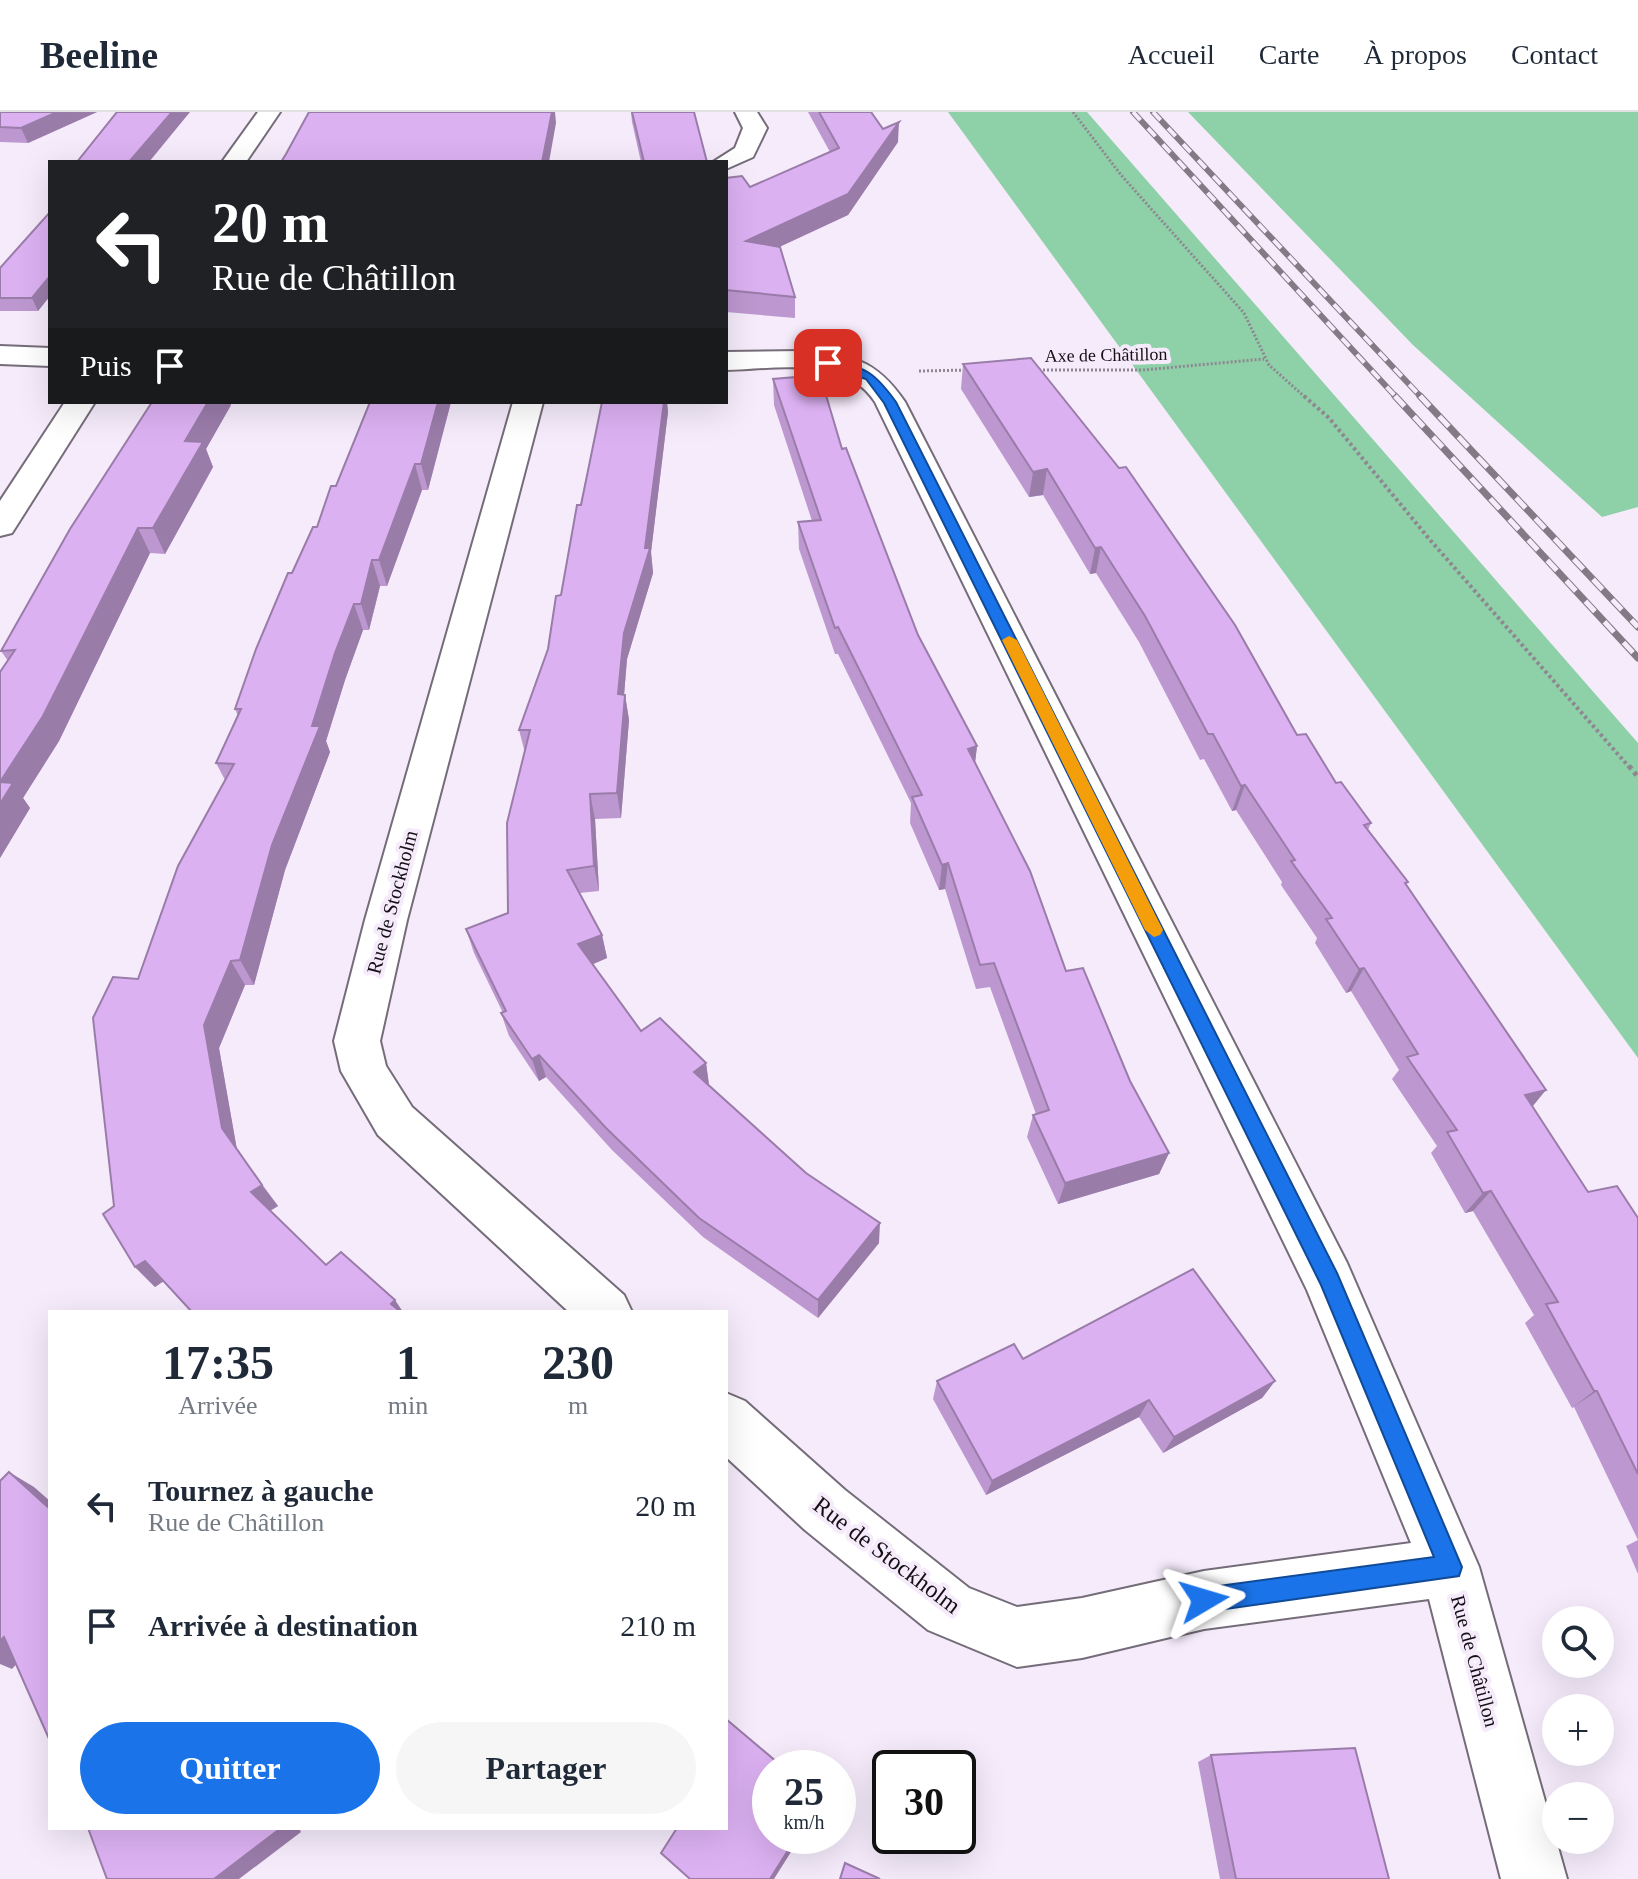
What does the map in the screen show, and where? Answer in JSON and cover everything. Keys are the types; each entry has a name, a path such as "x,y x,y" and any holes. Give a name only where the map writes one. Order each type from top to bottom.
{"street":[{"path":"235,160 269,112"},
{"path":"728,160 745,152 755,128 746,112"},
{"path":"0,355 48,357"},
{"name":"Rue de Châtillon","path":"728,361 815,362 852,368 870,377 890,402 1329,1280 1450,1567 1534,1879"},
{"path":"0,526 79,404"},
{"name":"Rue de Stockholm","path":"527,404 386,920 357,1041 364,1071 395,1121 604,1310"},
{"name":"Rue de Stockholm","path":"728,1422 825,1510 949,1609 1017,1637 1082,1628 1204,1600 1450,1567"}],"path":[{"path":"1073,112 1121,175 1244,313 1256,333 1265,359 1276,373 1329,418 1431,541 1638,777"},
{"name":"Axe de Châtillon","path":"1027,370 1143,370 1265,359"},
{"path":"916,371 981,370"}],"green space":[{"path":"948,112 1087,112 1638,743 1638,1058"},
{"path":"1188,112 1638,112 1638,507 1602,517 1413,345"}],"building":[{"path":"0,112 57,112 21,128 0,127"},
{"path":"117,112 172,112 131,160 79,160"},
{"path":"309,112 552,112 542,160 282,160"},
{"path":"632,112 694,112 706,160 644,160"},
{"path":"819,112 871,112 883,129 899,122 848,194 746,241 780,247 795,297 728,290 728,178 742,176 750,187 839,148"},
{"path":"48,214 48,278 32,298 0,298 0,268"},
{"path":"1031,358 1119,468 1126,467 1235,625 1297,735 1306,734 1336,783 1341,782 1371,823 1364,825 1408,882 1405,883 1546,1090 1525,1095 1588,1192 1617,1186 1638,1218 1638,1474 1597,1391 1594,1391 1546,1304 1558,1302 1491,1191 1483,1193 1447,1132 1457,1130 1407,1057 1418,1054 1364,968 1359,969 1326,919 1332,918 1291,861 1295,860 1245,785 1241,786 1213,734 1208,734 1145,616 1101,547 1095,548 1047,469 1033,472 963,364"},
{"path":"820,375 842,449 846,448 918,635 977,746 968,749 1030,871 1066,971 1083,968 1130,1081 1169,1153 1065,1183 1033,1115 1049,1110 994,963 980,965 948,863 942,865 912,797 922,795 838,627 835,628 798,522 821,520 773,379"},
{"path":"151,404 207,404 185,441 203,442 153,528 138,528 43,716 0,782 0,672 15,650 1,651 70,529"},
{"path":"369,404 437,404 421,464 415,464 379,560 372,560 361,604 354,604 335,653 312,726 320,726 272,845 240,960 231,961 204,1025 222,1128 262,1185 251,1192 326,1265 341,1252 395,1300 391,1304 398,1310 190,1310 145,1261 135,1267 103,1214 114,1206 93,1018 113,977 138,979 178,866 234,764 216,763 241,709 235,709 256,649 288,573 292,573 313,527 317,527 331,486 336,486"},
{"path":"602,404 664,404 645,548 650,548 624,633 618,694 625,695 617,793 590,794 594,866 567,870 602,935 578,944 641,1031 660,1018 706,1063 694,1072 806,1173 880,1223 818,1300 699,1218 606,1128 539,1055 532,1059 501,1013 506,1011 466,929 508,913 507,823 530,730 519,730 548,649 556,596 561,595 577,505 581,505"},
{"path":"0,782 13,783 0,804"},
{"path":"1193,1269 1275,1381 1174,1437 1149,1400 992,1481 937,1381 1014,1344 1023,1359"},
{"path":"9,1472 48,1507 48,1736 4,1637 0,1641 0,1481"},
{"path":"728,1721 763,1750 752,1750 752,1854 786,1854 770,1879 690,1879 661,1853 676,1830 728,1830"},
{"path":"1355,1748 1389,1879 1236,1879 1211,1755"},
{"path":"89,1830 278,1830 214,1879 107,1879"},
{"path":"845,1863 880,1879 840,1879"}],"railway":[{"path":"1133,112 1397,398"},
{"path":"1153,112 1422,398"},
{"path":"1395,396 1638,658"},
{"path":"1420,396 1638,627"}],"slow traffic":[{"path":"1009,640 1154,930"}],"route":[{"path":"828,363 852,368 870,377 890,402 1329,1280 1450,1567 1204,1600"}]}
